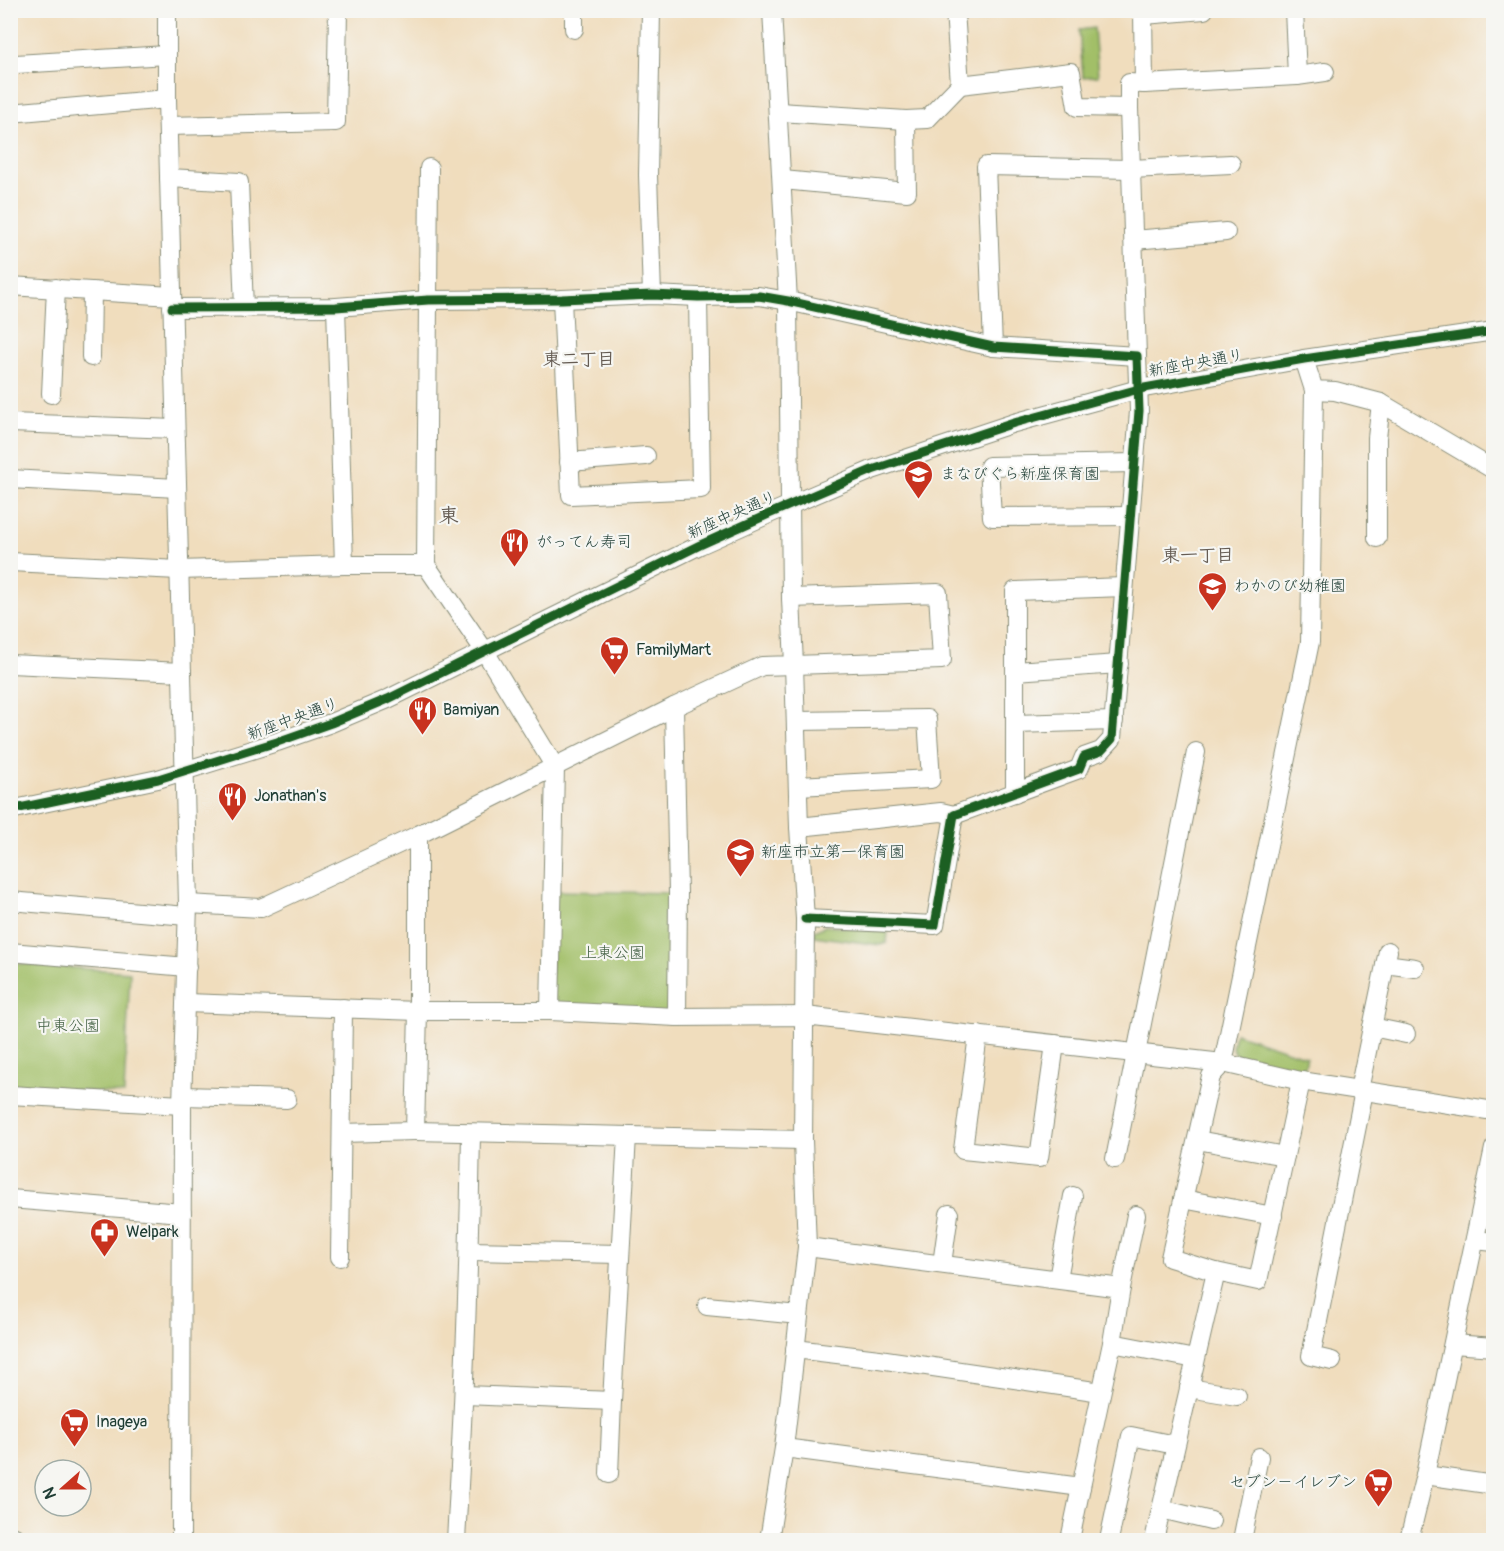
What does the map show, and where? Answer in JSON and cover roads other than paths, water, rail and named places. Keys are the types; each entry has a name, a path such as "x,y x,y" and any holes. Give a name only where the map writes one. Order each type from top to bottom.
{"street":[{"path":"168,10 167,99 188,910 182,1101 181,1540"},
{"path":"168,126 336,123 338,10"},
{"path":"574,10 574,29"},
{"path":"651,10 648,175 652,295"},
{"path":"769,1540 784,1448 807,1246 803,1140 805,920 799,827 791,598 788,301 772,10"},
{"path":"955,10 960,85"},
{"path":"1144,84 1144,13 1204,10"},
{"path":"1294,10 1298,76"},
{"path":"16,64 167,55"},
{"path":"779,112 906,120 927,119 960,85 1071,72 1077,107 1129,108"},
{"path":"799,827 941,812 954,815 1079,769 1084,757 1101,751 1112,739 1139,411 1129,83 1298,76 1325,72"},
{"path":"10,113 167,99"},
{"path":"783,180 907,192 906,120"},
{"path":"993,347 986,166 1131,169 1231,164"},
{"path":"429,168 426,565 484,650 555,767 550,1011"},
{"path":"169,178 239,182 244,308"},
{"path":"1134,240 1226,232"},
{"path":"10,286 92,291 172,302 244,308 336,307 428,300 562,299 652,295 759,296 993,347 1137,356"},
{"path":"51,394 56,288"},
{"path":"91,357 92,291"},
{"path":"562,299 571,495 702,489 698,297"},
{"path":"336,307 344,565"},
{"name":"新座中央通り","path":"10,810 111,790 184,771 331,723 388,699 690,550 872,470 965,439 1081,403 1139,389 1304,359 1494,332"},
{"path":"1301,1081 1258,1281 1216,1272 1170,1257 1210,1076 1222,1063 1310,642 1314,390 1304,359"},
{"path":"1314,390 1335,391 1381,403 1494,470"},
{"path":"1377,538 1377,438 1381,403"},
{"path":"10,423 176,429"},
{"path":"569,462 646,456"},
{"path":"1130,516 992,517 989,466 1134,463"},
{"path":"10,479 177,488"},
{"path":"10,562 179,570 426,565"},
{"path":"1015,794 1015,591 1124,587"},
{"path":"10,901 188,910 261,908 418,835 674,707 762,666 942,660 938,593 791,598"},
{"path":"10,664 182,672"},
{"path":"1015,671 1119,664"},
{"path":"674,707 678,893 677,1017"},
{"path":"797,721 927,719 931,779 798,786"},
{"path":"1015,724 1114,721"},
{"path":"1115,1159 1196,753"},
{"path":"805,920 935,925 954,815"},
{"path":"415,1131 418,835"},
{"path":"10,952 187,967"},
{"path":"1332,1360 1311,1356 1372,1027 1387,958 1415,968"},
{"path":"186,1003 418,1011 550,1011 677,1017 805,1016 1222,1063 1301,1081 1494,1111"},
{"path":"340,1257 343,1008"},
{"path":"1372,1027 1406,1034"},
{"path":"978,1035 963,1150 1039,1158 1055,1044"},
{"path":"10,1095 182,1101 287,1099"},
{"path":"342,1133 415,1131 803,1140"},
{"path":"456,1540 465,1395 471,1132"},
{"path":"609,1474 627,1136"},
{"path":"1197,1140 1284,1156"},
{"path":"1409,1540 1475,1240 1490,1186 1494,1148"},
{"path":"1058,1279 1073,1196"},
{"path":"10,1199 183,1213"},
{"path":"1183,1199 1273,1216"},
{"path":"942,1264 949,1214"},
{"path":"1070,1540 1112,1343 1136,1215"},
{"path":"1475,1240 1494,1242"},
{"path":"807,1246 1121,1287"},
{"path":"470,1251 620,1254"},
{"path":"1154,1540 1216,1272"},
{"path":"707,1306 799,1315"},
{"path":"1112,1343 1195,1359"},
{"path":"1453,1344 1494,1347"},
{"path":"795,1349 1101,1392"},
{"path":"1189,1388 1237,1396"},
{"path":"465,1395 612,1401"},
{"path":"1109,1540 1131,1436 1175,1446"},
{"path":"784,1448 1081,1487"},
{"path":"1242,1540 1259,1457"},
{"path":"1425,1475 1494,1485"},
{"path":"1161,1509 1211,1521"}],"place":[{"name":"まなびぐら新座保育園","path":"919,500"},
{"name":"がってん寿司","path":"515,568"},
{"name":"わかのび幼稚園","path":"1213,612"},
{"name":"FamilyMart","path":"615,676"},
{"name":"Bamiyan","path":"422,736"},
{"name":"Jonathan's","path":"233,822"},
{"name":"新座市立第一保育園","path":"740,878"},
{"name":"Welpark","path":"105,1258"},
{"name":"Inageya","path":"75,1448"},
{"name":"セブン－イレブン","path":"1378,1508"}],"district":[{"name":"東二丁目","path":"579,359"},
{"name":"東","path":"449,515"},
{"name":"東一丁目","path":"1198,555"}],"park label":[{"name":"上東公園","path":"613,953"},
{"name":"中東公園","path":"68,1026"}]}
